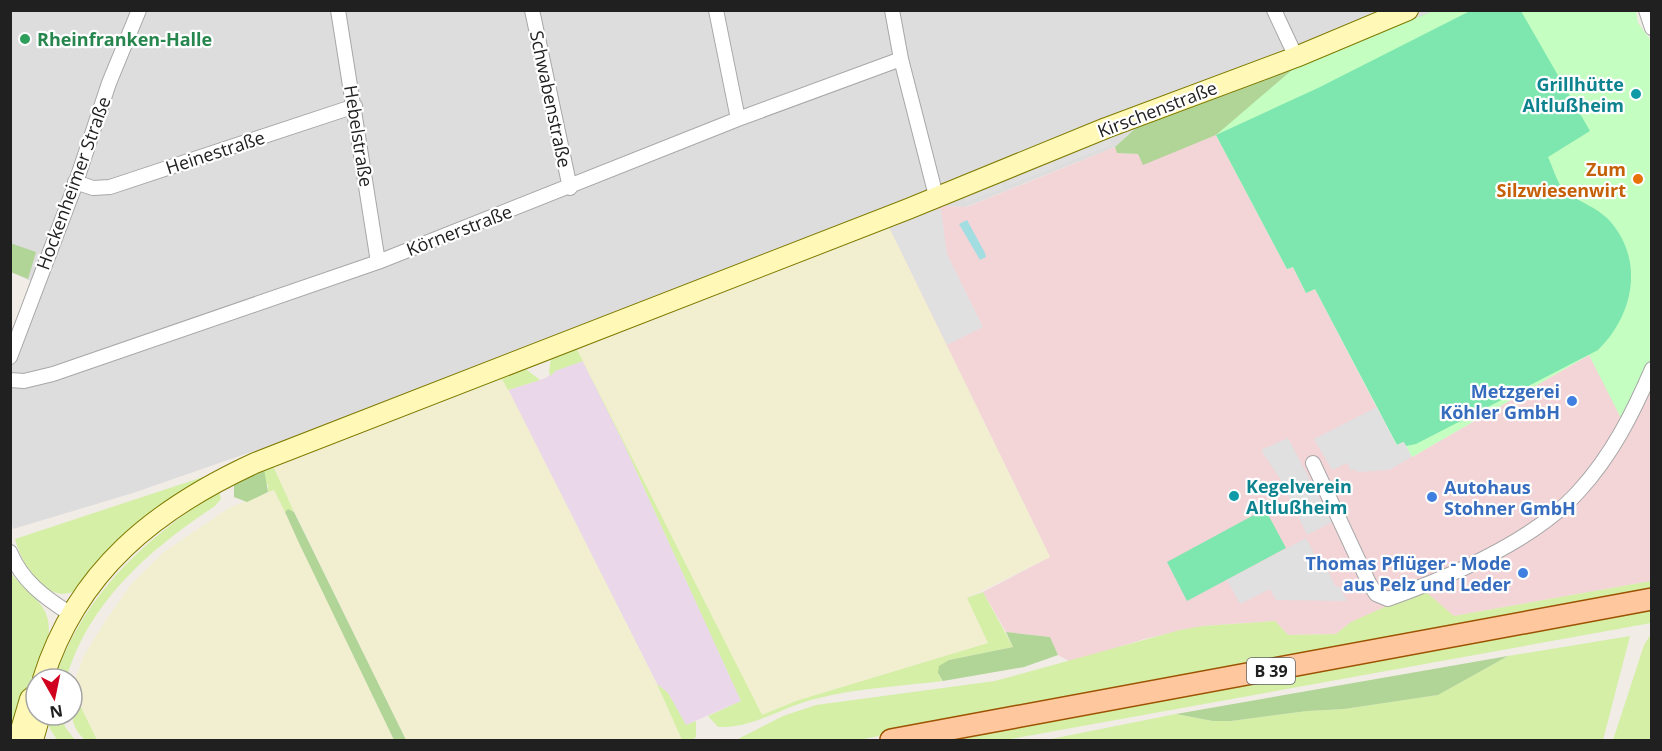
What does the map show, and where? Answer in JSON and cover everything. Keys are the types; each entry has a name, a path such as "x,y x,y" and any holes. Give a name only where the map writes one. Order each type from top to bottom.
{"main road":[{"name":"B 39","path":"891,741 1652,599"}],"street":[{"name":"Hockenheimer Straße","path":"10,357 75,182 106,89 139,10"},
{"name":"Hebelstraße","path":"338,10 378,262"},
{"name":"Schwabenstraße","path":"532,10 570,188"},
{"path":"716,10 738,119"},
{"path":"892,10 901,59 936,196"},
{"path":"1275,10 1296,57"},
{"name":"Kirschenstraße","path":"48,667 69,613 115,556 150,523 218,479 908,209 1106,128 1296,57 1408,10"},
{"path":"1646,10 1652,28"},
{"name":"Körnerstraße","path":"10,380 24,381 53,374 378,262 570,188 738,119 901,59"},
{"name":"Heinestraße","path":"75,182 93,188 110,187 355,106"},
{"path":"1312,463 1369,583 1376,594 1388,599 1473,564 1542,523 1562,507 1578,492 1616,443 1652,369"},
{"path":"10,552 17,567 41,595 69,613"},
{"path":"18,741 24,720"},
{"path":"45,727 51,741"}],"shaded area":[{"path":"11,11 1434,11 1137,127 1115,147 966,207 936,206 421,393 133,493 13,529 10,516 10,339 31,281 11,272"},
{"path":"1106,128 1112,145 1058,166 1052,157 1056,167 1007,186 1003,177 1000,178 1004,188 966,202 960,185"},
{"path":"1216,135 1287,269 1292,266 1315,289 1396,445 1412,457 1589,355 1630,433 1651,389 1651,581 1454,616 1351,622 1336,634 1288,635 1275,621 1203,626 1144,639 1071,662 1058,655 1050,637 1006,632 983,592 1050,557 889,227 936,206 967,207 1115,147 1118,153 1138,154 1143,164"},
{"path":"941,209 947,254 983,327 947,345 889,227 922,212"},
{"path":"889,227 1050,557 967,598 988,643 814,696 762,716 576,348"},
{"path":"583,361 624,444 741,701 686,725 668,693 657,684 508,390 546,378 555,371"},
{"path":"503,379 657,684 682,740 406,740 272,466"},
{"path":"1377,407 1396,445 1404,442 1412,457 1389,470 1357,472 1355,469 1351,471 1347,463 1332,470 1314,439"},
{"path":"1288,438 1332,522 1307,535 1282,482 1261,450"},
{"path":"274,490 394,740 97,740 84,713 84,667 80,667 83,657 132,583 164,552 229,508"},
{"path":"1306,538 1318,561 1323,559 1335,586 1340,587 1347,601 1276,600 1270,589 1240,604 1227,580"}],"green space":[{"path":"1434,11 1216,135 1143,165 1138,154 1117,153 1115,147 1137,127"},
{"path":"1434,11 1636,11 1638,23 1652,42 1652,389 1629,434 1589,355 1412,457 1404,442 1397,445 1315,289 1306,293 1293,267 1287,269 1216,135 1299,64"},
{"path":"1470,11 1521,11 1590,131 1548,157 1564,191 1602,214 1619,233 1627,250 1631,267 1631,285 1620,320 1611,336 1598,350 1416,444 1406,446 1403,442 1397,445 1315,289 1306,293 1293,267 1287,269 1216,135 1318,88"},
{"path":"10,243 36,252 28,279 11,272"},
{"path":"576,348 583,361 555,371 551,376 549,372 551,357"},
{"path":"583,361 762,715 796,701 988,643 967,598 983,592 1013,647 949,660 938,673 943,681 834,695 806,701 756,721 731,727 718,727 708,716 741,701 624,444"},
{"path":"521,368 540,380 508,390 502,379 273,466 294,512 288,509 285,512 274,490 268,492 268,484 234,485 240,478"},
{"path":"264,469 268,492 247,502 234,497 234,485 241,479"},
{"path":"206,476 165,505 75,591 64,594 44,587 29,570 18,549 15,539"},
{"path":"219,491 221,499 215,506 168,540 125,579 90,625 70,667 60,667 82,621 120,571 167,528"},
{"path":"288,509 294,512 406,740 394,740 299,543 285,512"},
{"path":"1265,509 1286,548 1187,601 1167,562"},
{"path":"10,572 38,601 49,626 48,637 38,667 24,667 24,708 13,740 10,740"},
{"path":"1651,581 1651,592 858,740 736,740 783,716 816,705 995,681 1180,630 1203,626 1275,621 1288,635 1336,634 1351,622 1426,592 1454,616"},
{"path":"1651,609 1651,623 1005,740 946,740"},
{"path":"1006,632 1050,637 1058,655 1024,667 943,681 938,673 939,666 949,660 1013,647"},
{"path":"1651,634 1651,740 1613,740 1644,645"},
{"path":"1630,636 1603,740 1046,740 1176,714 1213,721 1231,721 1307,711 1344,709 1438,695 1508,656"},
{"path":"1508,656 1438,695 1344,709 1307,711 1231,721 1213,721 1176,714"},
{"path":"657,684 668,693 686,725 696,721 696,737 692,740 682,740"},
{"path":"84,713 97,740 85,740 75,727 84,727"},
{"path":"49,727 65,727 75,740 57,740"}],"water":[{"path":"967,220 985,253 986,257 980,260 959,224"}],"place":[{"name":"Rheinfranken-Halle","path":"25,39"},
{"name":"Grillhütte Altlußheim","path":"1636,94"},
{"name":"Zum Silzwiesenwirt","path":"1638,179"},
{"name":"Metzgerei Köhler GmbH","path":"1572,401"},
{"name":"Kegelverein Altlußheim","path":"1234,496"},
{"name":"Autohaus Stohner GmbH","path":"1432,497"},
{"name":"Thomas Pflüger - Mode aus Pelz und Leder","path":"1523,573"}]}
